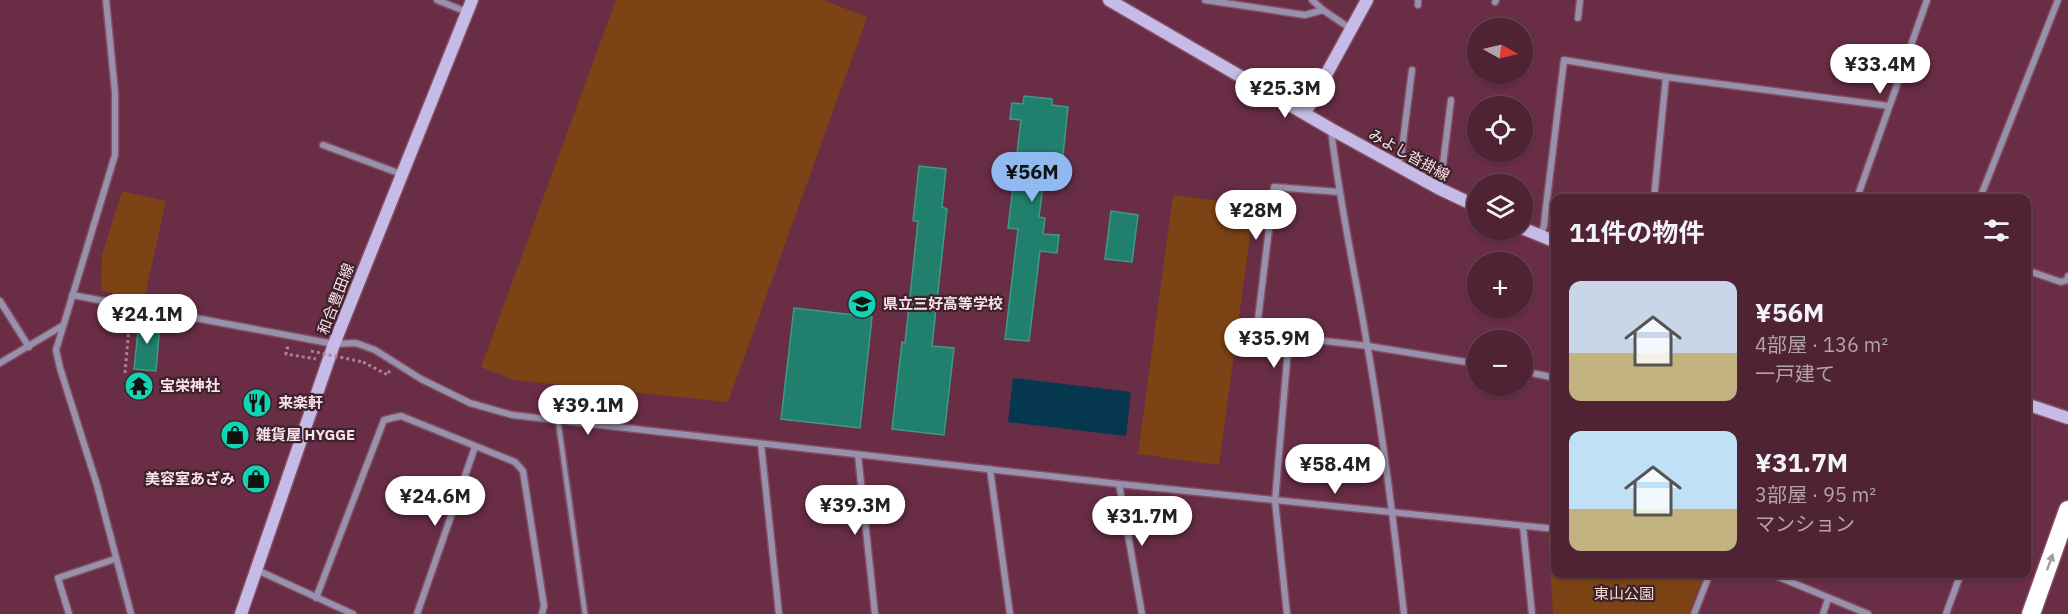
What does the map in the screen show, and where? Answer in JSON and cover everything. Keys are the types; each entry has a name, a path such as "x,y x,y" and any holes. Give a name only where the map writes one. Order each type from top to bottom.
{"highway":[{"path":"2031,614 2068,510"}],"main road":[{"name":"みよし沓掛線","path":"1109,0 1331,129 1467,202"},
{"path":"1305,112 1367,0"},
{"name":"和合豊田線","path":"241,614 334,344 469,6"},
{"path":"1533,232 1551,240"},
{"path":"2031,406 2068,418"}],"street":[{"path":"106,0 115,92 114,155 56,350 97,484 131,614"},
{"path":"437,0 469,6"},
{"path":"1205,0 1305,15 1323,10"},
{"path":"1311,0 1351,29"},
{"path":"1578,18 1580,0"},
{"path":"1858,194 1927,0"},
{"path":"1982,194 2058,0"},
{"path":"1540,235 1544,226 1564,60 1666,76 1889,105"},
{"path":"1396,165 1401,157 1412,70"},
{"path":"1654,194 1666,76"},
{"path":"1438,188 1441,180 1451,99"},
{"path":"1331,129 1368,346 1404,614"},
{"path":"323,145 401,174"},
{"path":"1340,192 1274,187 1257,328 1261,333 1368,346 1467,362"},
{"path":"1545,215 1551,216"},
{"path":"2031,272 2061,282 2067,280 2068,276"},
{"path":"72,294 334,344 356,344 375,350 421,379 470,403 512,415 1119,484 1551,529"},
{"path":"0,301 29,347"},
{"path":"0,363 63,326"},
{"path":"1287,614 1275,501 1289,337"},
{"path":"1533,373 1551,377"},
{"path":"316,598 384,420 401,416 515,462 523,471 544,606 542,614"},
{"path":"760,444 779,614"},
{"path":"417,614 475,447"},
{"path":"858,455 875,614"},
{"path":"990,469 1010,614"},
{"path":"1119,484 1142,614"},
{"path":"1523,526 1532,614"},
{"path":"69,614 58,578 115,559"},
{"path":"257,570 353,614"},
{"path":"1694,614 1708,578"},
{"path":"1781,578 1868,614"},
{"path":"1946,614 1959,578"},
{"path":"1823,614 1828,598"}],"lane":[{"path":"558,420 585,614"}],"path":[{"path":"125,373 130,313"},
{"path":"295,349 287,348 286,354 320,360"},
{"path":"303,350 363,362"}],"green space":[{"path":"616,0 823,0 867,17 728,402 513,380 481,367"},
{"path":"122,191 166,201 144,300 102,291 102,255"},
{"path":"1173,195 1254,206 1219,465 1138,454"},
{"name":"東山公園","path":"1548,536 1551,536 1551,578 1702,578 1689,614 1553,614"}],"water":[{"path":"1013,378 1131,392 1126,436 1008,422"}],"building":[{"path":"1024,96 1052,99 1052,105 1068,107 1062,165 1046,163 1039,217 1045,218 1043,234 1059,235 1057,253 1040,251 1029,341 1005,339 1018,229 1008,228 1021,120 1010,119 1012,103 1023,104"},
{"path":"919,166 946,169 942,207 947,209 932,346 954,348 944,435 892,429 902,342 905,343 918,221 913,221"},
{"path":"1111,211 1138,215 1132,262 1105,259"},
{"path":"794,308 872,317 860,428 781,419"},
{"path":"149,317 160,324 156,371 134,369 139,322"}],"place":[{"name":"県立三好高等学校","path":"862,304"},
{"name":"宝栄神社","path":"139,386"},
{"name":"来楽軒","path":"257,403"},
{"name":"雑貨屋 HYGGE","path":"235,435"},
{"name":"美容室あざみ","path":"256,479"}]}
